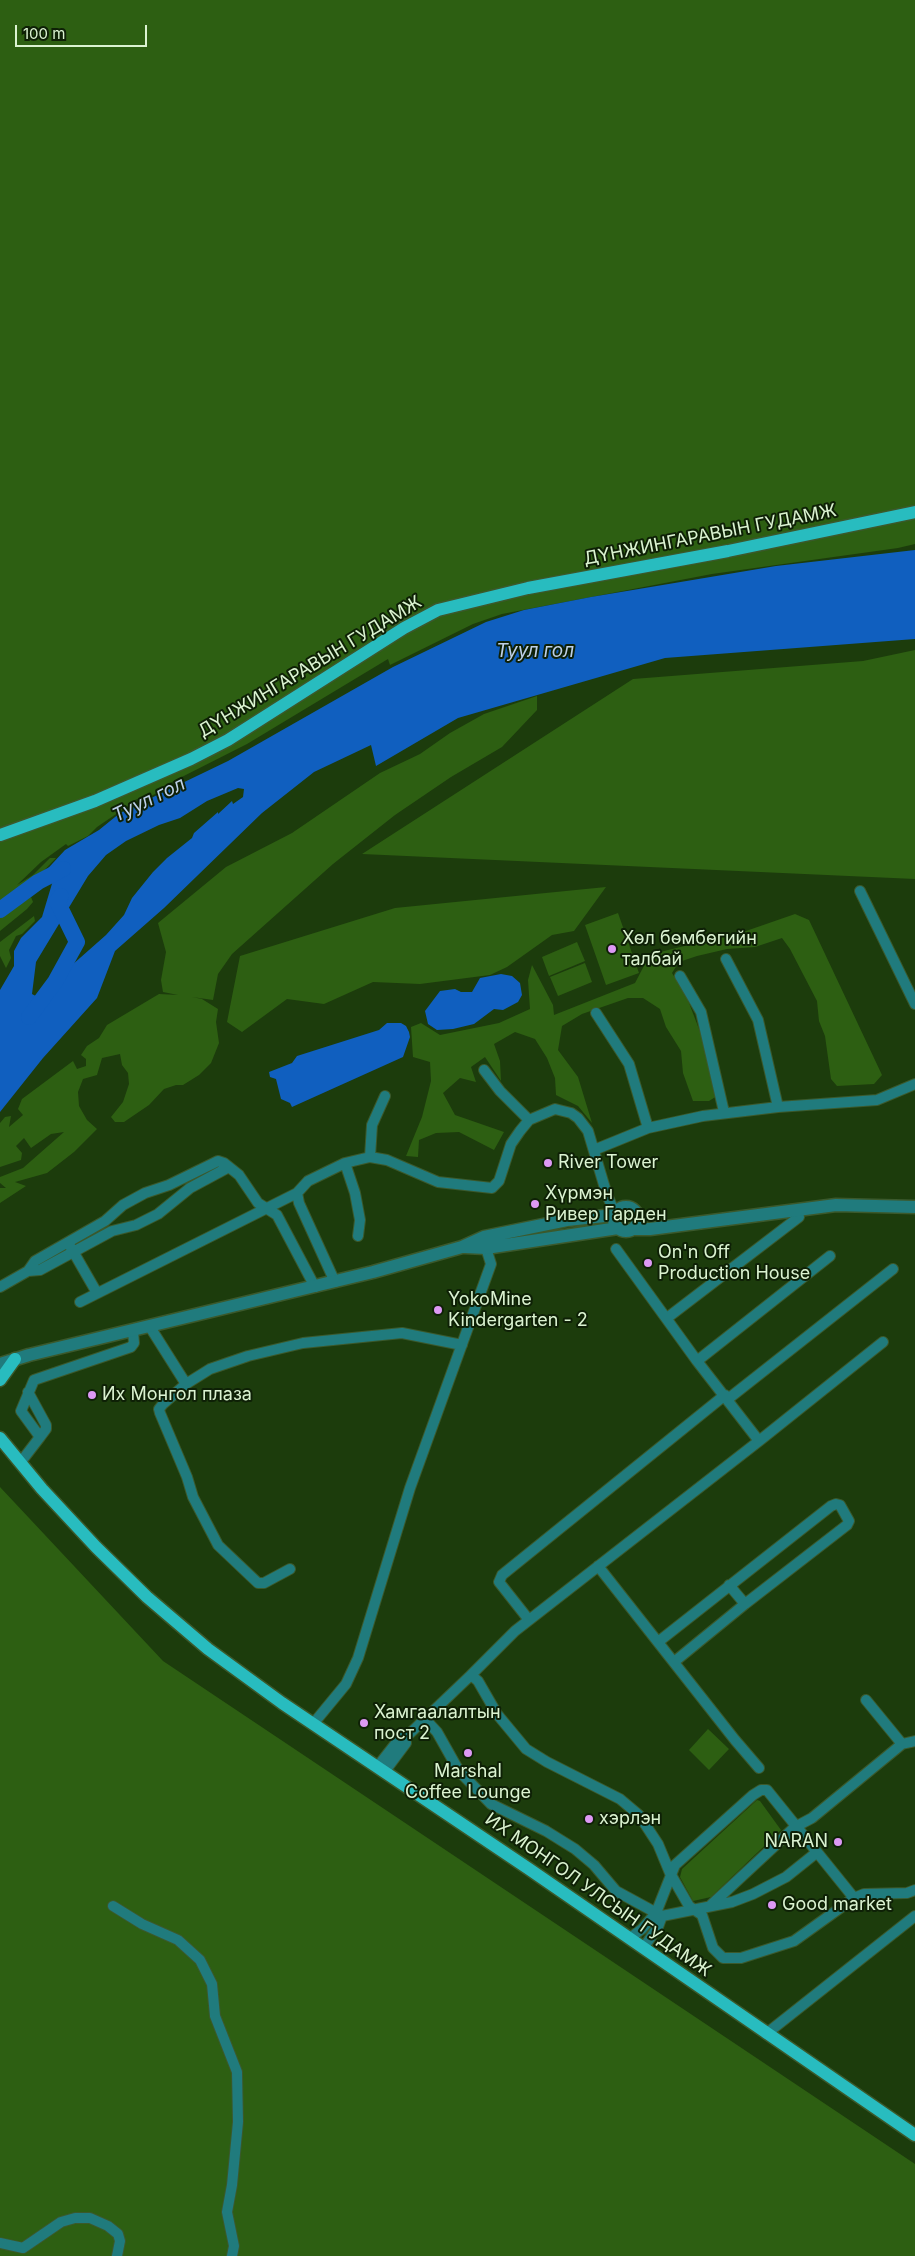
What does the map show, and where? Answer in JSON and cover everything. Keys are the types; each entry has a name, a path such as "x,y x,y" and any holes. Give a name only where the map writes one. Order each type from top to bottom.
{"main road":[{"name":"ДҮНЖИНГАРАВЫН ГУДАМЖ","path":"0,835 94,801 191,759 228,740 404,628 438,610 528,588 728,552 915,512"},
{"path":"0,1380 15,1359"},
{"name":"ИХ МОНГОЛ УЛСЫН ГУДАМЖ","path":"0,1438 20,1463 96,1547 160,1608 208,1650 313,1724 381,1768 644,1947 766,2034 915,2135"}],"street":[{"path":"860,891 915,1004"},
{"path":"726,959 758,1020 778,1107"},
{"path":"680,976 701,1012 724,1112"},
{"path":"596,1013 629,1064 648,1128"},
{"path":"484,1070 500,1091 529,1120"},
{"path":"594,1150 648,1128 724,1112 877,1100 915,1084"},
{"path":"370,1157 372,1125 385,1096"},
{"path":"80,1302 297,1194 308,1181 345,1163 370,1157 387,1160 438,1182 492,1188 499,1181 511,1144 529,1120 555,1109 571,1113 584,1124 594,1150 607,1195 617,1212 614,1222 618,1228"},
{"path":"28,1271 35,1261 105,1221 124,1205 145,1193 169,1185 215,1161 224,1163 239,1175 258,1203 277,1215 315,1287"},
{"path":"345,1163 355,1193 360,1220 358,1236"},
{"path":"0,1287 28,1271 40,1270 112,1231 136,1225 158,1214 190,1188 229,1167"},
{"path":"297,1194 298,1203 335,1282"},
{"path":"462,1247 486,1248 618,1228 625,1231 836,1206 915,1207"},
{"path":"0,1364 335,1282 462,1247 484,1237 633,1209 638,1217 664,1227"},
{"path":"633,1229 637,1225 638,1217"},
{"path":"667,1318 799,1217"},
{"path":"68,1242 97,1293"},
{"path":"313,1724 346,1684 358,1658 410,1488 491,1264 486,1248"},
{"path":"616,1249 697,1361 727,1397 759,1441"},
{"path":"697,1361 830,1256"},
{"path":"529,1620 499,1582 502,1575 727,1397 893,1269"},
{"path":"150,1327 186,1384"},
{"path":"40,1437 22,1413 32,1382 38,1377 131,1347 134,1343 133,1331"},
{"path":"290,1569 264,1583 258,1583 218,1544 193,1497 187,1477 160,1414 160,1408 163,1404 186,1384 210,1369 248,1356 302,1343 402,1333 462,1344"},
{"path":"381,1768 406,1743 405,1738 472,1675 515,1631 883,1342"},
{"path":"20,1463 46,1429 46,1425 28,1392"},
{"path":"658,1642 832,1506 840,1506 849,1521 847,1525 674,1662"},
{"path":"598,1566 760,1768"},
{"path":"729,1585 745,1604"},
{"path":"472,1675 478,1681 497,1714 526,1749 547,1762 620,1799 639,1815 658,1844 670,1873 691,1909 702,1915 717,1954 726,1959 741,1958 794,1941 854,1898 864,1894 907,1893 915,1890"},
{"path":"866,1700 902,1744"},
{"path":"425,1719 437,1732 459,1771 491,1804 546,1831 575,1848 594,1865 616,1891 659,1914"},
{"path":"711,1905 795,1827 812,1818 902,1744 915,1741"},
{"path":"644,1947 658,1927 659,1914 670,1873 675,1865 758,1792 767,1790 854,1898"},
{"path":"630,1938 659,1914 732,1902 772,1885 798,1868 816,1853"},
{"path":"113,1906 142,1924 178,1940 200,1960 212,1984 215,2016 237,2072 238,2122 232,2185 226,2212 234,2246 232,2256"},
{"path":"766,2034 915,1916"},
{"path":"0,2243 23,2248 61,2222 75,2218 90,2218 108,2226 118,2234 120,2241 117,2256"}],"green space":[{"path":"0,0 915,0 915,544 712,574 502,614 473,624 390,665 388,659 247,744 166,785 165,789 143,800 137,799 129,803 128,806 97,827 88,836 68,846 66,844 41,862 17,885 33,875 50,858 56,858 30,885 0,906"},
{"path":"915,650 915,879 362,854 633,679 863,661"},
{"path":"537,696 537,710 502,747 451,777 395,815 333,864 232,954 218,974 213,1000 192,997 202,999 218,1009 216,1022 219,1043 211,1063 199,1075 183,1085 164,1089 149,1105 124,1122 115,1122 111,1117 123,1102 129,1084 128,1073 122,1065 120,1054 102,1058 97,1075 83,1079 78,1092 79,1106 87,1120 97,1129 74,1152 47,1173 15,1182 26,1186 0,1203 0,1188 6,1188 0,1183 0,1177 23,1168 64,1132 51,1134 31,1148 24,1138 16,1146 22,1153 21,1160 0,1167 0,1123 5,1117 11,1116 9,1127 23,1115 18,1109 22,1099 73,1061 77,1069 86,1066 86,1059 81,1055 87,1046 99,1038 107,1025 159,994 178,995 163,992 161,980 166,952 158,923 226,867 292,833 380,773 420,754 450,733 484,714"},
{"path":"606,887 574,931 552,935 507,967 490,975 420,984 373,982 324,1004 287,999 242,1032 227,1022 240,956 395,908"},
{"path":"31,897 33,902 27,909 0,931 0,917"},
{"name":"Хөл бөмбөгийн талбай","path":"618,913 639,973 606,985 585,925"},
{"path":"795,914 809,920 882,1075 874,1084 837,1086 831,1079 825,1036 819,1021 817,1001 790,949 782,938 755,947 727,949 697,956 679,962 672,973 686,995 707,1050 717,1096 709,1101 693,1101 683,1073 681,1051 666,1027 660,1009 643,998 628,998 582,1014 562,1026 558,1050 578,1077 592,1123 578,1106 556,1095 555,1078 547,1058 535,1039 515,1032 494,1044 500,1061 501,1081 485,1057 471,1067 476,1082 460,1078 443,1093 455,1115 504,1132 494,1150 459,1132 436,1133 419,1140 418,1157 406,1156 422,1117 431,1081 430,1062 413,1057 411,1027 421,1023 440,1035 499,1023 530,1009 528,980 532,965 553,1005 554,1015 635,983 646,962 660,952 746,931"},
{"path":"34,916 35,921 22,934 16,936 9,950 11,958 6,968 0,956 0,942"},
{"path":"577,942 585,961 549,976 542,957"},
{"path":"585,963 592,982 558,996 550,977"},
{"path":"0,1487 163,1661 915,2164 915,2256 0,2256"},
{"path":"708,1729 729,1749 709,1770 689,1750"},
{"path":"757,1800 760,1801 781,1830 711,1897 693,1901 680,1877 682,1869"}],"water":[{"name":"Туул гол","path":"915,550 915,639 665,658 458,718 376,766 371,745 314,772 262,813 164,908 115,951 97,998 43,1058 0,1112 0,990 14,966 14,951 21,938 42,917 54,877 46,880 40,877 65,850 99,830 120,813 228,761 393,667 486,622 524,610 591,597 776,566","holes":["238,788 244,789 243,797 233,804 232,801 218,814 218,812 153,872 132,898 124,915 106,935 72,965 45,1001 32,994 36,962 88,876 106,855 126,841 159,825 180,818 207,801"]},
{"path":"501,974 512,976 520,983 522,995 518,1002 503,1010 494,1009 474,1024 453,1029 437,1030 428,1024 425,1011 440,991 455,989 461,992 472,992 480,978"},
{"path":"387,1023 401,1023 406,1026 409,1032 410,1037 403,1057 292,1107 290,1103 281,1099 276,1079 270,1077 269,1072 292,1063 297,1056 379,1030"}],"waterway":[{"name":"Туул гол","path":"0,910 38,882 63,869"},
{"name":"Туул гол","path":"29,1017 55,982 77,942 57,901 61,896"}],"place":[{"name":"Хөл бөмбөгийн талбай","path":"612,949"},
{"name":"River Tower","path":"548,1163"},
{"name":"Хүрмэн Ривер Гарден","path":"535,1204"},
{"name":"On'n Off Production House","path":"648,1263"},
{"name":"YokoMine Kindergarten - 2","path":"438,1310"},
{"name":"Их Монгол плаза","path":"92,1395"},
{"name":"Хамгаалалтын пост 2","path":"364,1723"},
{"name":"Marshal Coffee Lounge","path":"468,1753"},
{"name":"хэрлэн","path":"589,1819"},
{"name":"NARAN","path":"838,1842"},
{"name":"Good market","path":"772,1905"}]}
